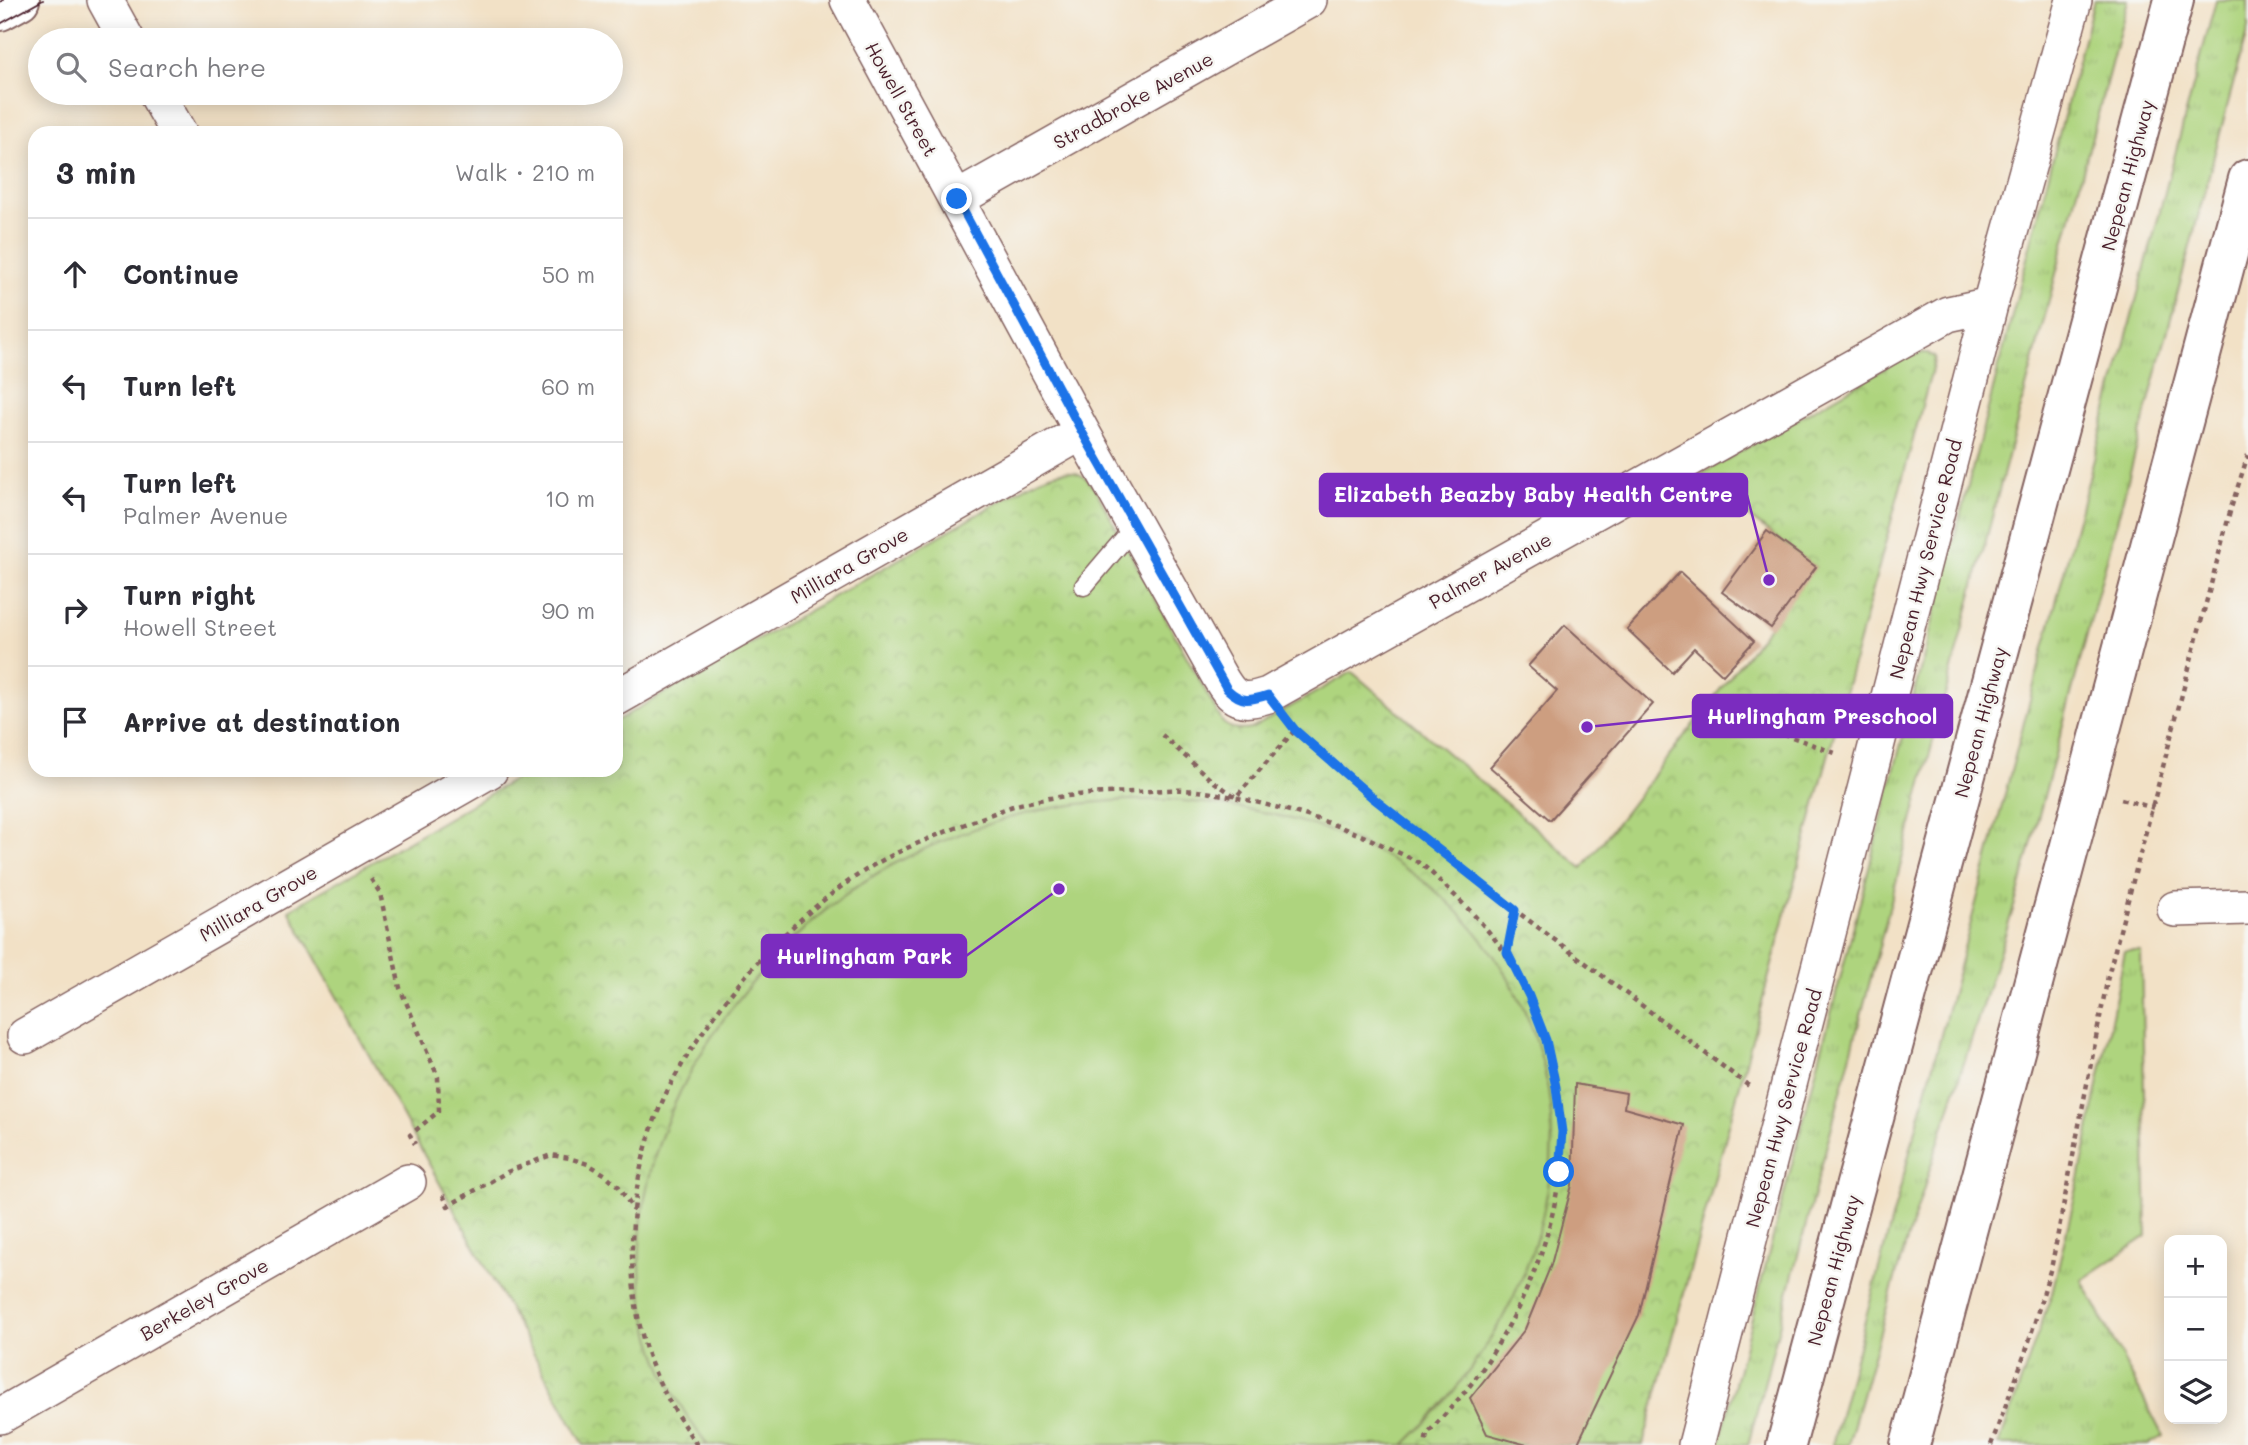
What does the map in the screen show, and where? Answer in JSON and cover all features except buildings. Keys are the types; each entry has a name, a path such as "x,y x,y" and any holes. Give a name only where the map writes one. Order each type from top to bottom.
{"main road":[{"path":"0,11 20,0"},
{"name":"Nepean Highway","path":"1786,1445 2174,0"},
{"path":"1910,1445 2248,179"}],"street":[{"path":"105,0 120,28"},
{"name":"Howell Street","path":"848,0 1082,432 1219,676"},
{"name":"Stradbroke Avenue","path":"957,199 1309,0"},
{"name":"Nepean Hwy Service Road","path":"1696,1445 1990,305 2074,0"},
{"path":"163,105 175,126"},
{"name":"Palmer Avenue","path":"1219,676 1236,698 1254,700 1268,695 1948,314 1990,305"},
{"name":"Milliara Grove","path":"623,694 1082,432"},
{"name":"Milliara Grove","path":"25,1036 478,777"},
{"path":"2175,909 2248,906"},
{"name":"Berkeley Grove","path":"0,1416 408,1182"}],"lane":[{"path":"1084,586 1135,526"}],"path":[{"path":"1991,1445 2047,1285 2108,976 2231,508 2248,455"},
{"path":"1268,695 1295,730 1373,798 1515,910 1782,1112"},
{"path":"1708,706 1835,753"},
{"path":"1236,797 1295,730"},
{"path":"1162,735 1210,779 1236,797"},
{"path":"697,1445 663,1391 647,1353 636,1307 632,1268 634,1211 652,1128 668,1090 687,1056 717,1012 748,972 812,911 871,867 914,844 1015,806 1113,792 1185,790 1236,797 1304,815 1358,833 1422,865 1465,905 1507,952 1529,996 1546,1040 1562,1132 1552,1221 1537,1266 1515,1316 1479,1374 1427,1434 1425,1445"},
{"path":"352,849 380,893 400,988 438,1077 439,1111 410,1135 416,1147"},
{"path":"1507,952 1515,910"},
{"path":"442,1194 449,1206 507,1172 551,1155 588,1164 606,1175 620,1188 634,1211"}],"green space":[{"path":"2094,0 2128,0 1748,1445 1719,1445"},
{"path":"2216,0 2248,0 2248,28 2018,894 1896,1275 1848,1445 1832,1445"},
{"path":"1928,353 1935,358 1643,1445 584,1445 289,910 519,777 623,777 623,717 1039,479 1061,472 1074,472 1093,485 1223,723 1236,729 1251,729 1352,672 1582,868 1815,567 1696,477 1905,357"},
{"path":"1176,800 1238,808 1293,820 1346,837 1395,862 1444,898 1473,928 1498,961 1536,1040 1550,1103 1551,1166 1540,1227 1518,1287 1488,1343 1449,1396 1404,1445 708,1445 668,1383 646,1318 640,1252 647,1186 667,1122 697,1060 737,1002 783,949 834,903 877,873 934,845 1002,820 1085,803"},
{"path":"2125,951 2141,951 2147,1236 2082,1280 2163,1436 2148,1445 1999,1445 2052,1293 2080,1175"}],"tram line":[{"path":"0,24 43,0"}],"place":[{"name":"Elizabeth Beazby Baby Health Centre","path":"1769,580"},
{"name":"Hurlingham Preschool","path":"1587,727"},
{"name":"Hurlingham Park","path":"1059,889"}],"route":[{"path":"957,199 1082,432 1227,689 1236,698 1244,700 1268,695 1295,730 1373,798 1515,910 1507,952 1529,996 1546,1040 1562,1132 1559,1172"}]}
